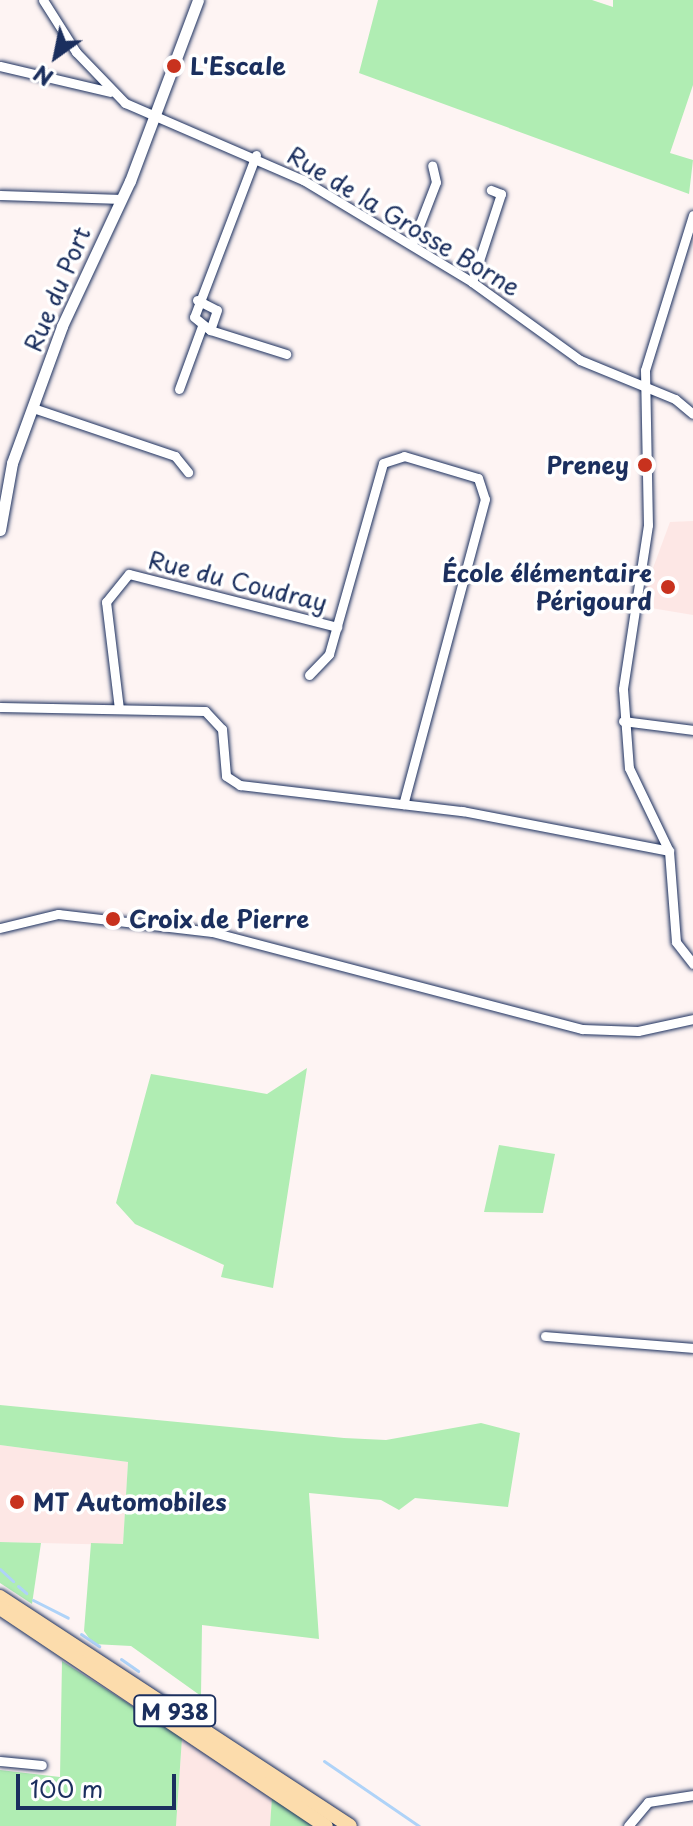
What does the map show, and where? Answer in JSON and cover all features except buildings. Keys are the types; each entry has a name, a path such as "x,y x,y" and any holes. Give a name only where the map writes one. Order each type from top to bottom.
{"main road":[{"name":"M 938","path":"0,1597 350,1826"},
{"name":"M 938","path":"0,1608 326,1826"}],"street":[{"name":"Rue de la Grosse Borne","path":"43,0 110,92 155,117 256,155 412,244 472,282 580,360 644,386 693,414"},
{"name":"Rue du Port","path":"0,530 9,476 33,408 81,281 122,199 155,117 196,2"},
{"path":"0,66 110,92"},
{"path":"256,155 197,300 194,317 206,328 286,354"},
{"path":"412,244 436,182 432,165"},
{"path":"472,282 501,194 491,190"},
{"path":"0,195 122,199"},
{"path":"693,215 644,386 648,525 625,651 623,721 629,768 669,851 676,942 693,964"},
{"path":"179,389 217,310 197,300"},
{"path":"33,408 175,456 188,472"},
{"name":"Rue du Coudray","path":"309,675 329,654 383,463 404,456 482,481 485,499 403,804"},
{"name":"Rue du Coudray","path":"119,709 106,602 129,574 337,627"},
{"path":"0,707 119,709 213,715 222,729 223,770 240,785 403,804 669,851"},
{"path":"623,721 693,730"},
{"path":"0,928 58,914 212,932 582,1029 638,1031 693,1019"},
{"path":"545,1336 693,1348"},
{"path":"0,1761 42,1765"},
{"path":"628,1826 648,1802 693,1795"}],"shaded area":[{"name":"École élémentaire Périgourd","path":"693,521 693,615 639,606 670,522"},
{"path":"0,1445 128,1462 123,1545 0,1542"},
{"path":"182,1738 272,1797 270,1826 176,1826"}],"green space":[{"path":"378,0 592,0 613,7 613,0 693,0 693,85 670,153 693,160 689,194 359,73"},
{"path":"307,1068 273,1288 221,1277 224,1265 135,1224 116,1203 151,1074 267,1094"},
{"path":"499,1145 555,1154 543,1213 484,1212"},
{"path":"0,1405 344,1438 386,1440 481,1423 520,1433 508,1507 415,1498 399,1510 381,1500 309,1493 319,1639 202,1625 201,1696 131,1646 93,1644 84,1631 91,1543 123,1544 128,1462 0,1445"},
{"path":"0,1542 41,1543 32,1604 0,1583"},
{"path":"62,1661 182,1738 176,1826 0,1826 0,1770 60,1777"},
{"path":"272,1797 316,1826 270,1826"}],"waterway":[{"path":"0,1569 13,1581"},
{"path":"18,1586 26,1593"},
{"path":"33,1600 68,1618"},
{"path":"81,1634 99,1646"},
{"path":"121,1659 138,1671"},
{"path":"324,1761 419,1826"}],"place":[{"name":"L'Escale","path":"174,66"},
{"name":"Preney","path":"645,465"},
{"name":"École élémentaire Périgourd","path":"668,587"},
{"name":"Croix de Pierre","path":"113,919"},
{"name":"MT Automobiles","path":"17,1502"}]}
